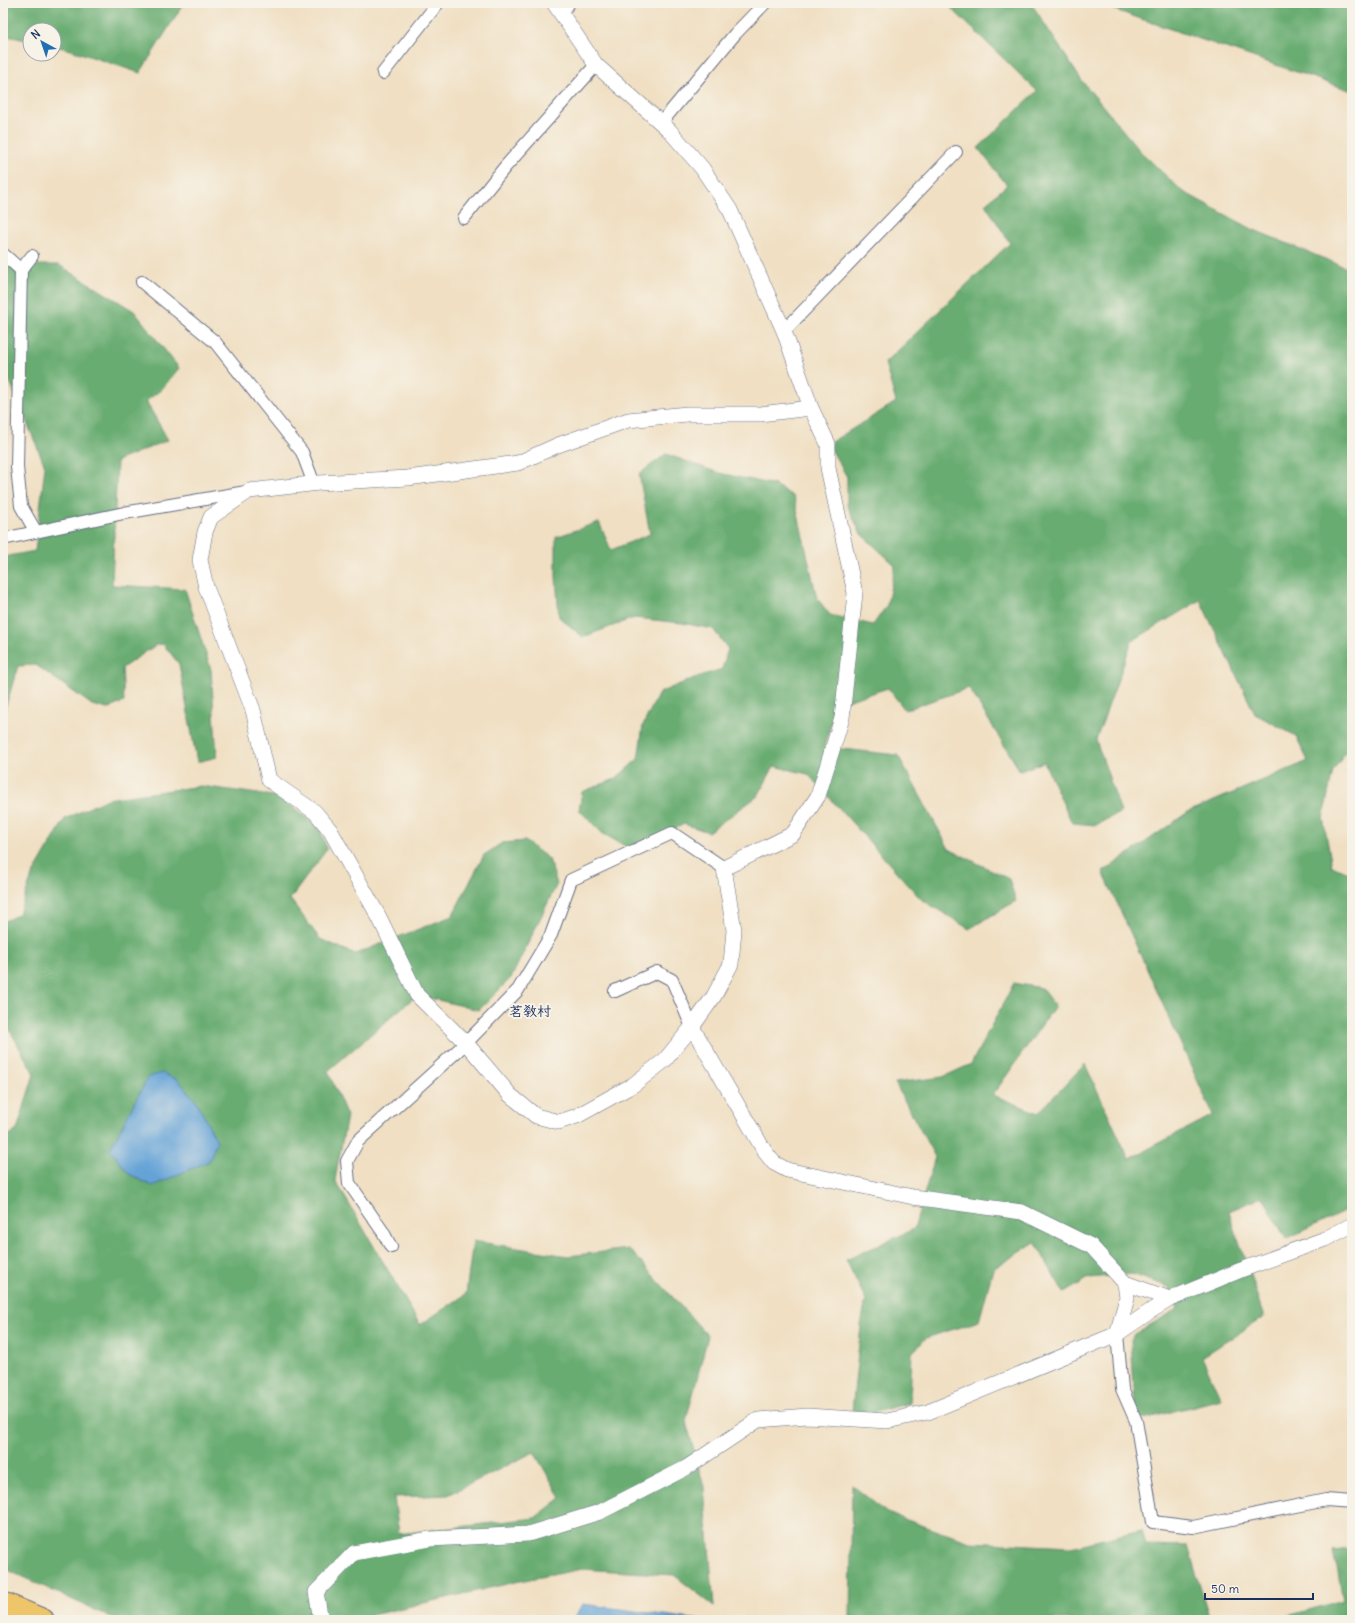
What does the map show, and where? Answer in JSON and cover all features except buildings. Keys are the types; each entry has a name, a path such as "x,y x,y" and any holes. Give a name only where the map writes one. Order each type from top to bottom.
{"highway":[{"path":"3,1603 43,1620"}],"street":[{"path":"383,73 438,3"},
{"path":"662,123 735,34 765,3"},
{"path":"562,6 596,65 669,130 702,168 730,210 784,331 811,408 828,444 828,468 855,593 842,718 818,796 793,834 724,868"},
{"path":"464,218 505,167 596,65"},
{"path":"784,331 956,152"},
{"path":"3,254 21,270"},
{"path":"32,256 21,270 17,467 21,506 36,532"},
{"path":"142,282 215,342 302,452 314,484"},
{"path":"3,539 124,513 250,491 314,484 408,478 518,463 558,445 628,420 687,414 760,414 811,408"},
{"path":"250,491 211,517 205,532 200,560 206,587 253,710 269,780 315,812 330,830 379,917 417,995 466,1043 510,1095 536,1116 559,1122 577,1116 633,1085 665,1060 692,1027 714,996 731,964 734,930 724,868 672,833 571,880 551,935 518,990 466,1043 358,1141 347,1161 349,1183 383,1232 391,1247"},
{"path":"615,991 658,972 672,980 692,1027 765,1152 774,1163 787,1170 913,1197 1022,1212 1091,1246 1125,1283 1170,1299"},
{"path":"320,1620 316,1592 354,1553 430,1539 528,1534 600,1512 686,1468 758,1420 807,1416 887,1421 928,1412 1117,1334 1170,1299 1241,1270 1325,1239 1352,1225"},
{"path":"1125,1283 1127,1298 1117,1334 1122,1389 1136,1421 1153,1522 1193,1527 1326,1500 1352,1502"}],"green space":[{"path":"3,3 184,3 140,73 62,48 62,22 22,22 22,39 3,35"},
{"path":"946,3 1031,3 1082,81 1141,152 1182,191 1254,230 1352,270 1352,742 1333,771 1323,818 1332,866 1349,873 1352,870 1352,1207 1286,1239 1263,1197 1229,1211 1264,1317 1202,1357 1221,1399 1136,1421 1131,1340 1134,1334 1178,1309 1169,1287 1132,1274 1089,1278 1064,1293 1035,1242 993,1269 979,1321 926,1338 912,1353 910,1403 875,1412 852,1411 861,1325 866,1300 846,1260 914,1229 935,1157 895,1083 943,1077 971,1064 1014,983 1041,988 1055,1006 993,1095 1038,1113 1085,1064 1129,1159 1213,1115 1103,872 1188,812 1308,761 1296,736 1255,714 1200,600 1132,641 1096,740 1121,812 1096,825 1072,823 1044,762 1020,771 969,688 905,710 888,688 837,704 824,747 898,755 949,849 1009,879 1016,901 969,929 921,899 808,774 774,766 758,796 708,832 684,824 634,851 602,833 579,810 582,792 615,779 638,759 643,725 659,693 694,678 722,669 728,649 713,629 682,623 634,618 583,637 559,617 556,577 556,537 599,522 611,550 650,534 639,474 666,454 719,473 775,485 794,497 817,598 830,615 873,625 887,605 895,565 861,534 847,505 847,477 828,444 896,402 885,363 1010,243 985,204 1007,185 978,148 1037,91"},
{"path":"1102,3 1352,3 1352,91 1115,10"},
{"path":"3,265 59,265 134,311 179,368 162,389 146,401 168,440 117,461 112,585 185,589 211,670 217,757 197,762 179,664 163,644 156,645 122,668 124,702 107,709 92,705 36,665 18,666 3,716 3,557 35,551 45,466 3,365"},
{"path":"201,786 280,797 319,827 327,849 290,899 320,939 355,954 452,916 484,855 502,843 525,841 549,859 557,884 511,978 479,1010 417,995 328,1071 347,1116 335,1180 420,1325 466,1294 473,1241 568,1256 629,1249 708,1336 686,1421 704,1487 714,1606 674,1575 582,1569 520,1581 350,1620 117,1620 3,1568 3,1139 17,1130 34,1074 7,1025 3,1021 3,922 19,914 32,876 65,819 107,799","holes":["534,1452 561,1498 535,1518 399,1534 394,1497 448,1495"]},
{"path":"852,1485 887,1513 970,1542 1071,1547 1141,1530 1145,1545 1188,1546 1210,1620 851,1620"},
{"path":"1352,1549 1352,1620 1274,1620 1343,1600 1334,1551"}],"water":[{"path":"162,1073 178,1080 196,1101 217,1141 209,1161 152,1186 129,1174 110,1149 148,1077"},
{"path":"583,1604 700,1620 573,1620"}],"district":[{"name":"茗教村","path":"530,1011"}]}
